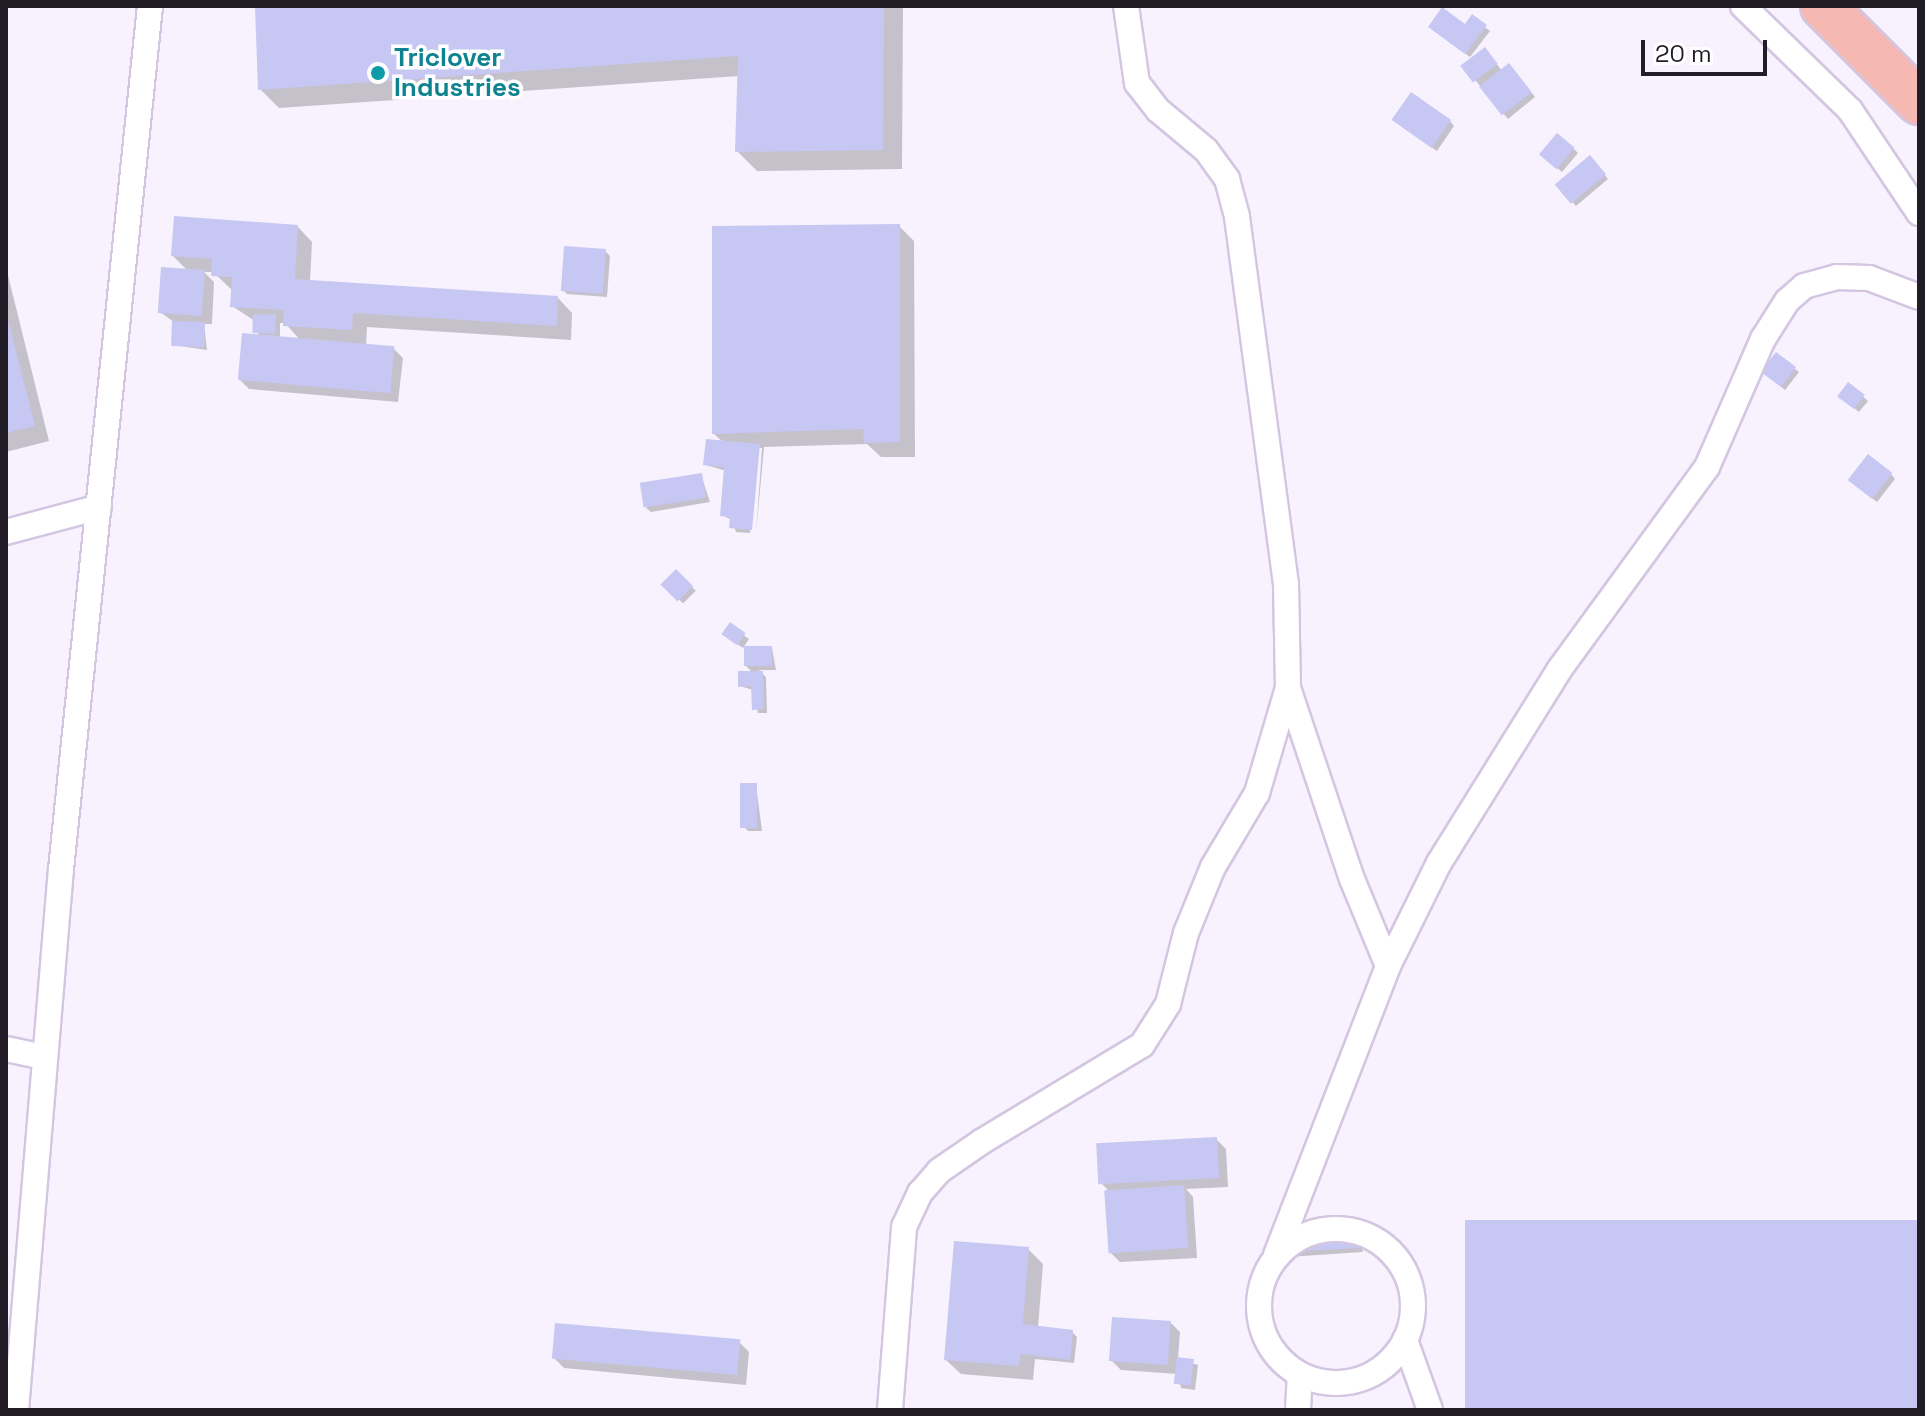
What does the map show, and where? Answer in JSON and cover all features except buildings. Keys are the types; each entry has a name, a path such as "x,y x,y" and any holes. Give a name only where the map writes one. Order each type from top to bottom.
{"highway":[{"path":"1823,6 1919,102"}],"lane":[{"path":"16,1410 45,1057 150,6"},
{"path":"1126,6 1137,83 1158,110 1206,150 1227,179 1237,217 1286,584 1288,688 1352,879 1388,966"},
{"path":"1743,6 1850,110 1919,213"},
{"path":"1274,1260 1293,1241 1317,1230 1359,1229 1388,1249 1404,1268 1413,1316 1405,1340 1391,1360 1359,1379 1324,1383 1300,1375 1278,1359 1264,1337 1258,1300 1388,966 1439,863 1559,670 1707,467 1763,339 1787,301 1804,286 1837,277 1869,278 1919,297"},
{"path":"6,532 99,507"},
{"path":"890,1410 904,1227 920,1193 939,1171 981,1142 1142,1045 1168,1004 1186,933 1213,867 1257,793 1288,688"},
{"path":"6,1049 45,1057"},
{"path":"1405,1340 1430,1410"},
{"path":"1298,1410 1300,1375"}],"place":[{"name":"Triclover Industries","path":"378,73"}]}
